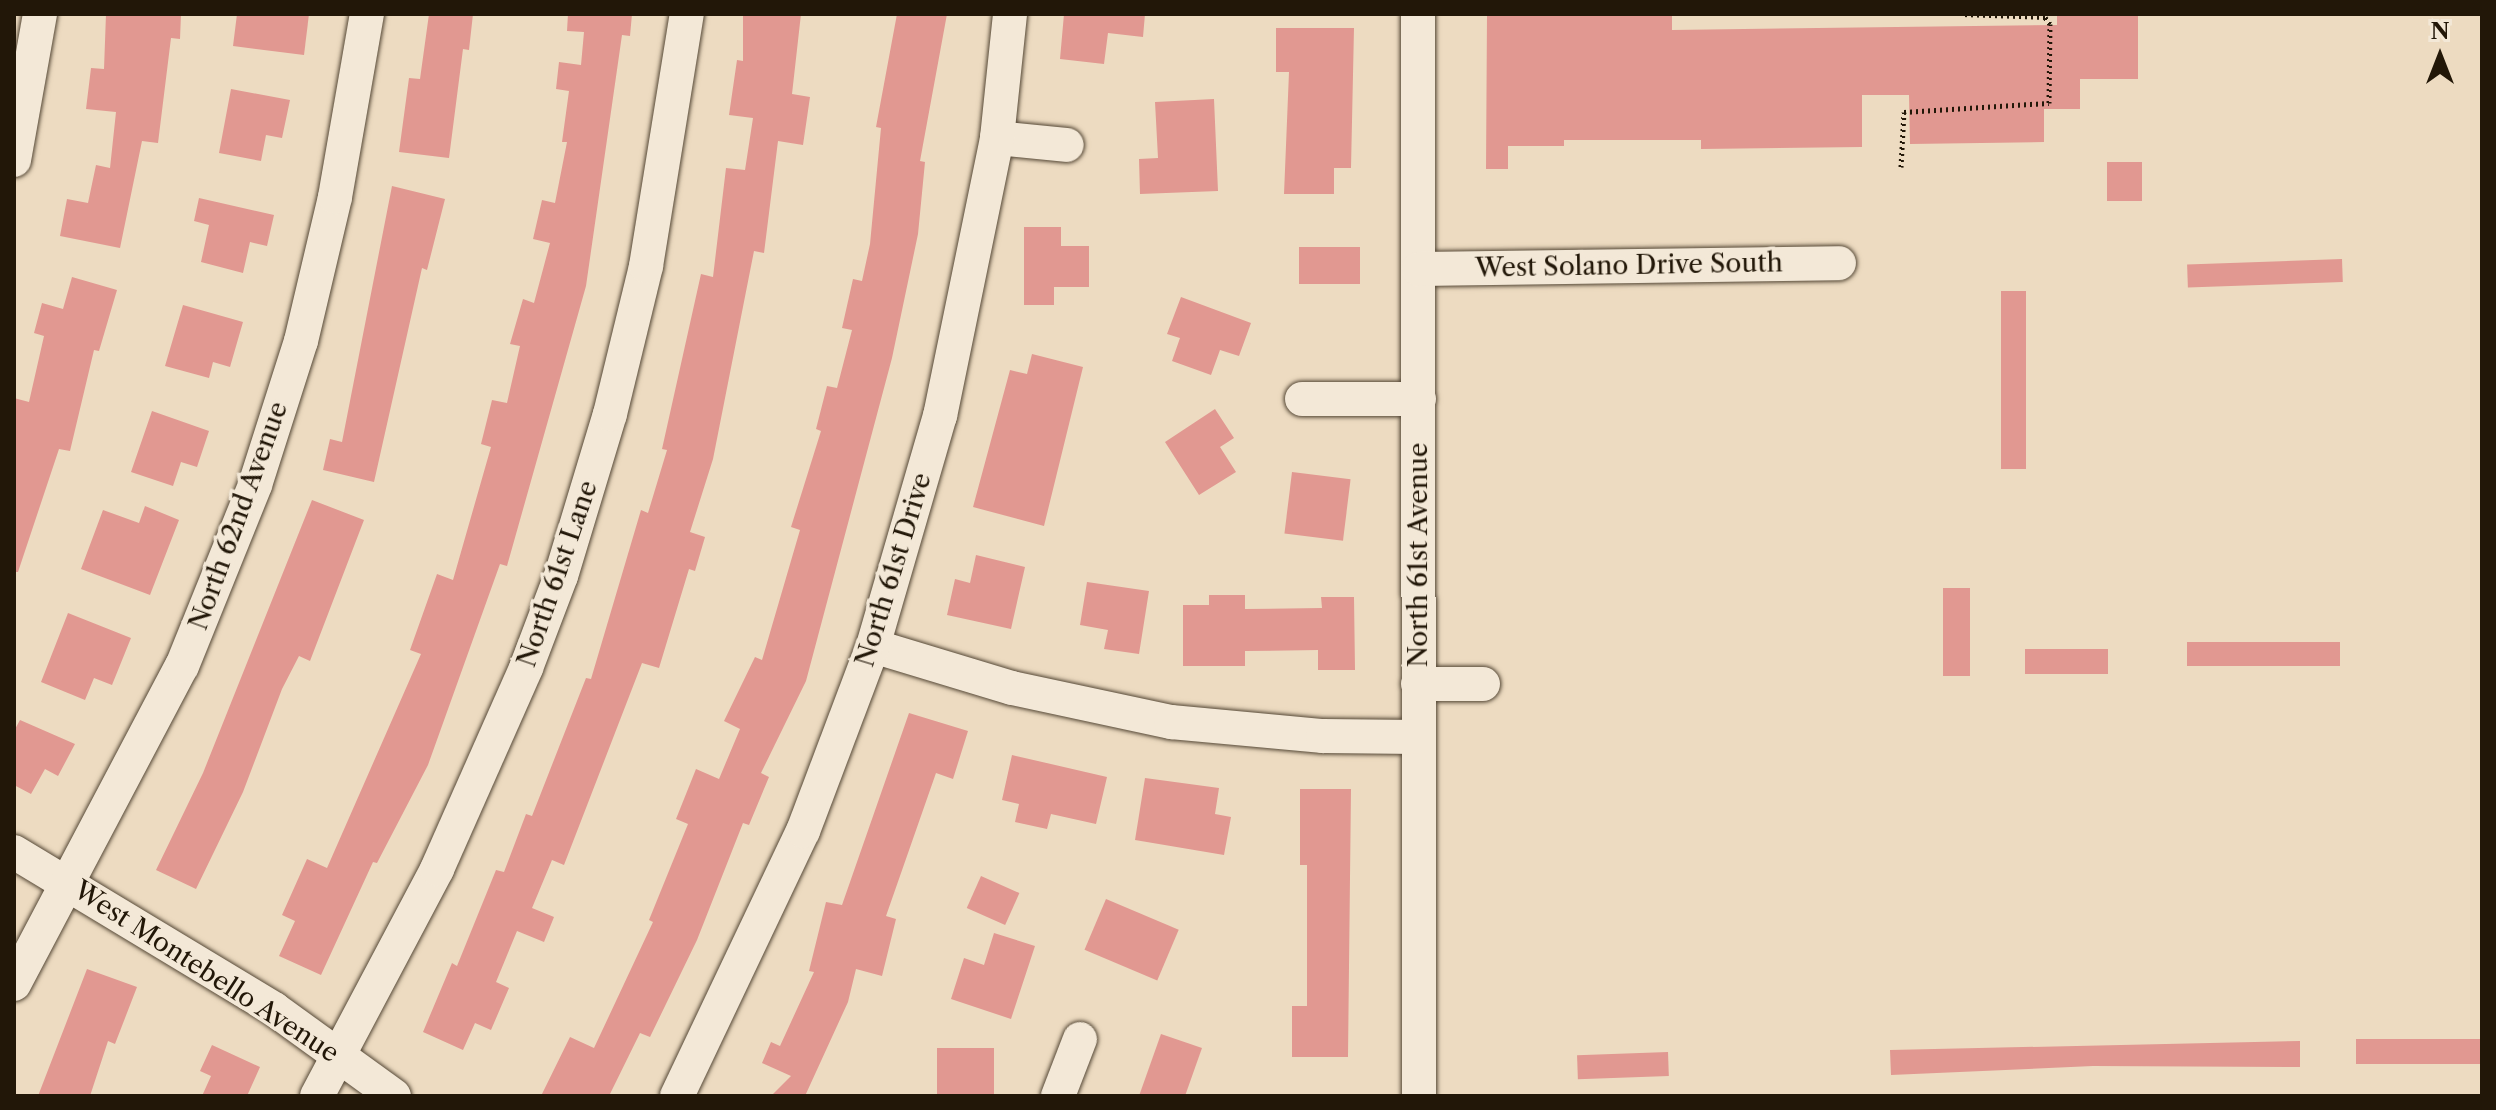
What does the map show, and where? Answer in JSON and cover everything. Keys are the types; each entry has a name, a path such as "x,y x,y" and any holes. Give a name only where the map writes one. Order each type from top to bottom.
{"street":[{"path":"14,160 40,14"},
{"name":"North 62nd Avenue","path":"14,984 70,884 182,666 255,485 311,298 367,14"},
{"name":"North 61st Lane","path":"317,1096 437,869 526,668 561,576 610,414 646,266 687,14"},
{"name":"North 61st Drive","path":"677,1096 774,897 873,646 940,416 997,138 1010,14"},
{"name":"North 61st Avenue","path":"1418,14 1419,1096"},
{"path":"997,138 1067,145"},
{"name":"West Solano Drive South","path":"1419,269 1839,263"},
{"path":"1302,399 1419,399"},
{"path":"873,646 1012,688 1171,722 1296,734 1418,737"},
{"path":"1418,684 1483,684"},
{"name":"West Montebello Avenue","path":"14,852 274,1009 394,1096"},
{"path":"1058,1096 1080,1039"}],"path":[{"path":"1901,167 1904,112 2049,103 2050,24 2045,17 1962,14"}],"building":[{"path":"106,14 181,14 180,39 171,38 158,143 142,141 120,248 60,236 67,199 88,203 96,165 110,168 116,112 86,109 91,68 104,69"},
{"path":"237,14 309,14 304,55 233,46"},
{"path":"429,14 473,14 469,50 463,49 449,158 399,152 409,78 420,79"},
{"path":"568,14 632,14 630,36 622,35 586,286 507,566 500,564 428,765 377,863 373,862 321,975 279,956 295,921 282,915 307,859 327,868 421,654 410,650 437,574 453,580 491,447 481,444 492,400 507,403 520,346 510,344 523,299 534,303 550,243 533,239 542,200 555,203 567,142 562,142 569,91 556,89 559,62 581,65 584,32 567,31"},
{"path":"743,14 801,14 792,94 810,97 803,145 778,141 764,253 754,251 713,459 690,532 705,537 695,571 689,569 659,668 642,663 564,865 552,860 532,908 554,917 544,942 517,931 496,982 509,988 491,1030 475,1023 463,1050 423,1032 452,963 457,966 496,870 504,872 526,814 532,816 586,678 591,679 641,510 648,513 667,450 662,449 701,274 713,277 726,168 745,170 753,118 729,115 737,60 743,61"},
{"path":"897,14 947,14 920,161 925,162 918,234 892,358 806,681 761,773 769,777 749,825 743,823 697,940 650,1037 640,1033 609,1096 541,1096 570,1037 594,1048 653,922 649,920 688,824 676,819 696,769 719,779 740,729 724,721 755,657 762,660 800,530 791,527 821,431 816,429 827,386 837,388 852,330 842,328 853,279 862,281 870,244 881,128 876,127"},
{"path":"1064,14 1145,14 1143,37 1108,33 1104,64 1060,59"},
{"path":"1487,14 1672,14 1672,30 2057,25 2057,16 2138,14 2138,79 2080,79 2080,109 2044,109 2044,142 1910,144 1909,95 1862,95 1862,147 1701,149 1701,140 1564,140 1564,146 1508,146 1508,169 1486,169"},
{"path":"1276,28 1354,28 1351,168 1334,168 1334,194 1284,194 1289,72 1276,72"},
{"path":"231,89 290,100 282,138 266,135 261,161 219,153"},
{"path":"1214,99 1218,191 1140,194 1139,159 1158,158 1155,102"},
{"path":"2107,162 2142,162 2142,201 2107,201"},
{"path":"392,186 445,199 427,270 422,268 374,482 323,470 330,439 342,442"},
{"path":"199,198 274,215 267,246 250,242 243,273 201,262 209,225 194,221"},
{"path":"1024,227 1061,227 1061,246 1089,246 1089,287 1054,287 1054,305 1024,305"},
{"path":"1299,247 1360,247 1360,284 1299,284"},
{"path":"2342,259 2343,282 2188,287 2187,264"},
{"path":"72,277 117,290 99,351 94,350 70,451 59,449 18,572 14,572 14,398 29,402 44,336 34,333 42,303 63,309"},
{"path":"2001,291 2026,291 2026,469 2001,469"},
{"path":"1181,297 1251,323 1239,356 1220,350 1211,375 1172,361 1180,338 1167,334"},
{"path":"183,305 243,322 230,367 213,362 209,378 165,366"},
{"path":"1032,354 1083,367 1044,526 973,507 1010,370 1027,374"},
{"path":"1215,409 1234,438 1220,447 1236,472 1199,495 1165,442"},
{"path":"152,411 209,431 197,467 181,462 173,486 131,472"},
{"path":"1292,472 1351,479 1343,541 1284,534"},
{"path":"312,500 364,520 310,661 299,656 282,689 243,792 196,889 156,870 203,773"},
{"path":"145,506 179,520 150,595 81,569 103,510 139,523"},
{"path":"976,555 1025,567 1011,629 947,615 955,579 970,583"},
{"path":"1087,582 1149,591 1139,654 1104,649 1108,630 1080,625"},
{"path":"1943,588 1970,588 1970,676 1943,676"},
{"path":"1209,595 1245,595 1245,609 1322,608 1321,597 1354,597 1355,670 1318,670 1318,650 1245,651 1245,666 1183,666 1183,605 1209,605"},
{"path":"68,613 131,638 112,685 94,678 85,700 41,682"},
{"path":"2187,642 2340,642 2340,666 2187,666"},
{"path":"2025,649 2108,649 2108,674 2025,674"},
{"path":"909,713 968,731 953,779 936,773 886,916 896,919 882,976 856,969 848,1002 805,1096 771,1096 791,1076 762,1063 771,1042 780,1046 814,972 809,971 826,902 842,905"},
{"path":"20,720 75,744 58,776 45,769 31,794 14,785 14,731"},
{"path":"1012,755 1107,777 1096,824 1051,814 1047,829 1015,822 1019,804 1002,800"},
{"path":"1145,778 1219,788 1215,814 1231,817 1224,855 1135,840"},
{"path":"1300,789 1351,789 1348,1057 1292,1057 1292,1006 1307,1006 1307,865 1300,865"},
{"path":"981,876 1019,893 1005,925 967,908"},
{"path":"1106,899 1179,930 1157,980 1085,950"},
{"path":"994,933 1035,946 1011,1019 951,999 964,958 984,965"},
{"path":"87,969 137,987 115,1044 108,1041 90,1096 38,1096"},
{"path":"1161,1034 1202,1048 1185,1096 1139,1096"},
{"path":"2356,1039 2482,1039 2482,1064 2356,1064"},
{"path":"2300,1041 2300,1067 2093,1066 1891,1075 1890,1050"},
{"path":"212,1045 260,1067 247,1096 202,1096 211,1076 200,1071"},
{"path":"937,1048 994,1048 994,1096 937,1096"},
{"path":"1668,1052 1669,1076 1578,1079 1577,1055"}]}
